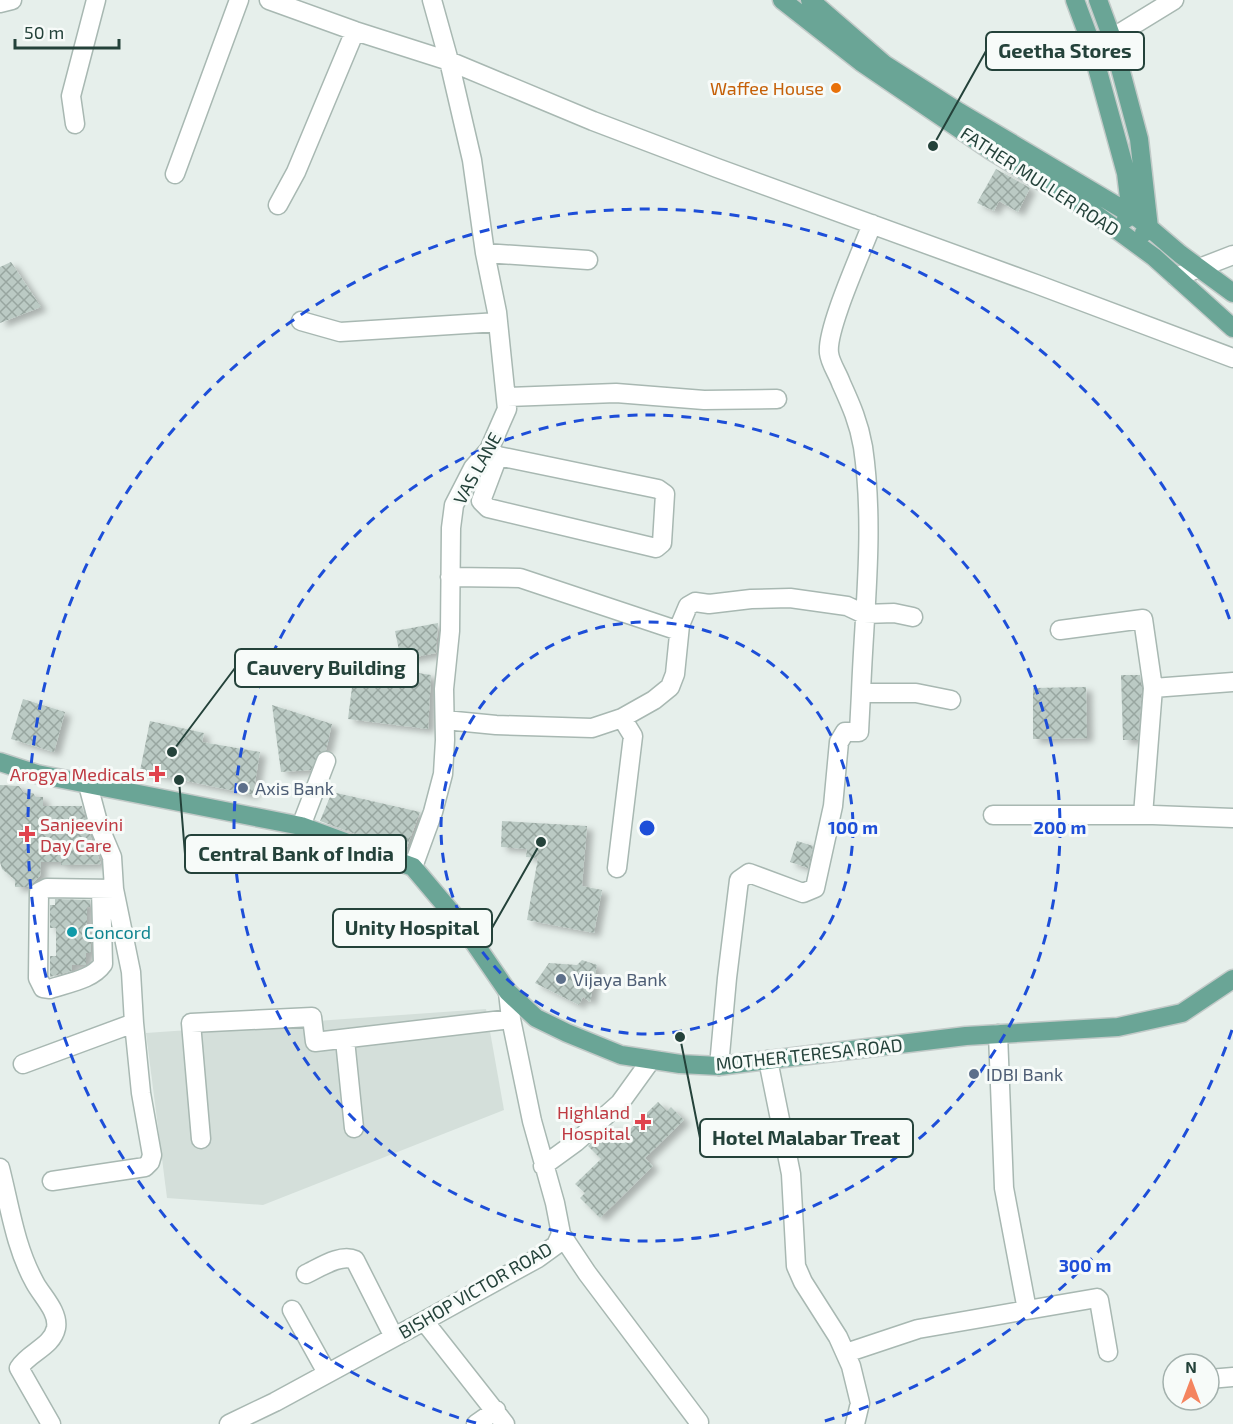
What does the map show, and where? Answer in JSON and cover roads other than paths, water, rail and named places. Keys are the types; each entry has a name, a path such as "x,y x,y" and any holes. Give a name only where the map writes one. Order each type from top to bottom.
{"main road":[{"name":"FATHER MULLER ROAD","path":"782,0 861,62 992,151 1118,230 1154,257 1233,328"},
{"path":"810,0 884,64 978,124 1131,214 1233,293"},
{"path":"1075,0 1091,43 1126,173 1131,214 1118,230"},
{"path":"1098,0 1112,38 1139,139 1149,228 1135,243"},
{"path":"0,762 37,774 88,785 301,826 413,867"},
{"name":"MOTHER TERESA ROAD","path":"413,867 462,926 508,992 536,1018 621,1055 680,1064 719,1066 966,1036 1118,1027 1182,1013 1233,979"}],"street":[{"path":"0,3 12,0"},
{"path":"75,124 71,96 96,0"},
{"path":"175,174 240,0"},
{"path":"270,0 355,31 449,61 593,121 1233,358"},
{"name":"VAS LANE","path":"413,867 433,812 443,774 444,689 450,631 451,528 454,505 473,468 493,453 507,409 498,322 485,253 472,160 432,0"},
{"path":"1091,43 1112,38 1174,0"},
{"path":"278,205 296,172 355,31"},
{"path":"719,1066 739,880 749,873 803,892 815,888 833,806 839,742 845,732 859,732 864,614 868,586 869,522 863,450 858,421 829,354 831,333 872,224"},
{"path":"485,253 588,260"},
{"path":"1176,277 1233,255"},
{"path":"301,321 340,332 498,322"},
{"path":"507,397 616,393 704,400 777,399"},
{"path":"493,453 658,489 665,494 662,543 656,548 488,508 481,501 493,453"},
{"path":"450,577 520,578 679,631"},
{"path":"445,720 496,725 592,728 622,718 654,700 670,687 675,674 679,631 684,612 695,602 709,604 751,599 790,598 847,606 864,614 894,613 914,617"},
{"path":"1060,630 1143,619 1153,688 1143,814"},
{"path":"1153,688 1233,682"},
{"path":"861,693 915,693 951,700"},
{"path":"616,868 633,736 622,718"},
{"path":"301,826 326,761"},
{"path":"88,785 99,826 111,857 103,964 98,971 90,975 50,989 43,988 38,978 39,892 47,888 108,889"},
{"path":"993,815 1143,814 1233,818"},
{"path":"52,1181 145,1167 152,1155 141,1093 131,972 108,889"},
{"name":"BISHOP VICTOR ROAD","path":"228,1424 424,1322 538,1258 556,1245 561,1234 555,1203 543,1166 511,1020 508,992"},
{"path":"201,1139 191,1023 312,1017 315,1042 511,1020"},
{"path":"23,1064 134,1023"},
{"path":"998,1034 1004,1188 1027,1310"},
{"path":"345,1040 354,1128"},
{"path":"543,1166 576,1142 620,1102 651,1060"},
{"path":"768,1060 790,1174 796,1266 803,1282 832,1325 846,1353 859,1396 860,1409 855,1424"},
{"path":"0,1168 18,1246 35,1282 53,1311 57,1326 52,1339 24,1360 20,1368 51,1424"},
{"path":"561,1234 587,1273 699,1422"},
{"path":"306,1274 341,1259 349,1257 355,1260 394,1337"},
{"path":"846,1353 918,1329 1097,1298 1108,1352"},
{"path":"292,1310 327,1373"},
{"path":"424,1322 501,1417 476,1424"}],"place":[{"name":"Waffee House","path":"836,88"},
{"name":"Geetha Stores","path":"933,146"},
{"name":"Cauvery Building","path":"172,752"},
{"name":"Arogya Medicals","path":"157,774"},
{"name":"Central Bank of India","path":"179,780"},
{"name":"Axis Bank","path":"243,788"},
{"name":"Sanjeevini Day Care","path":"27,834"},
{"name":"Unity Hospital","path":"541,842"},
{"name":"Concord","path":"72,932"},
{"name":"Vijaya Bank","path":"561,979"},
{"name":"Hotel Malabar Treat","path":"680,1037"},
{"name":"IDBI Bank","path":"974,1074"},
{"name":"Highland Hospital","path":"643,1122"}]}
